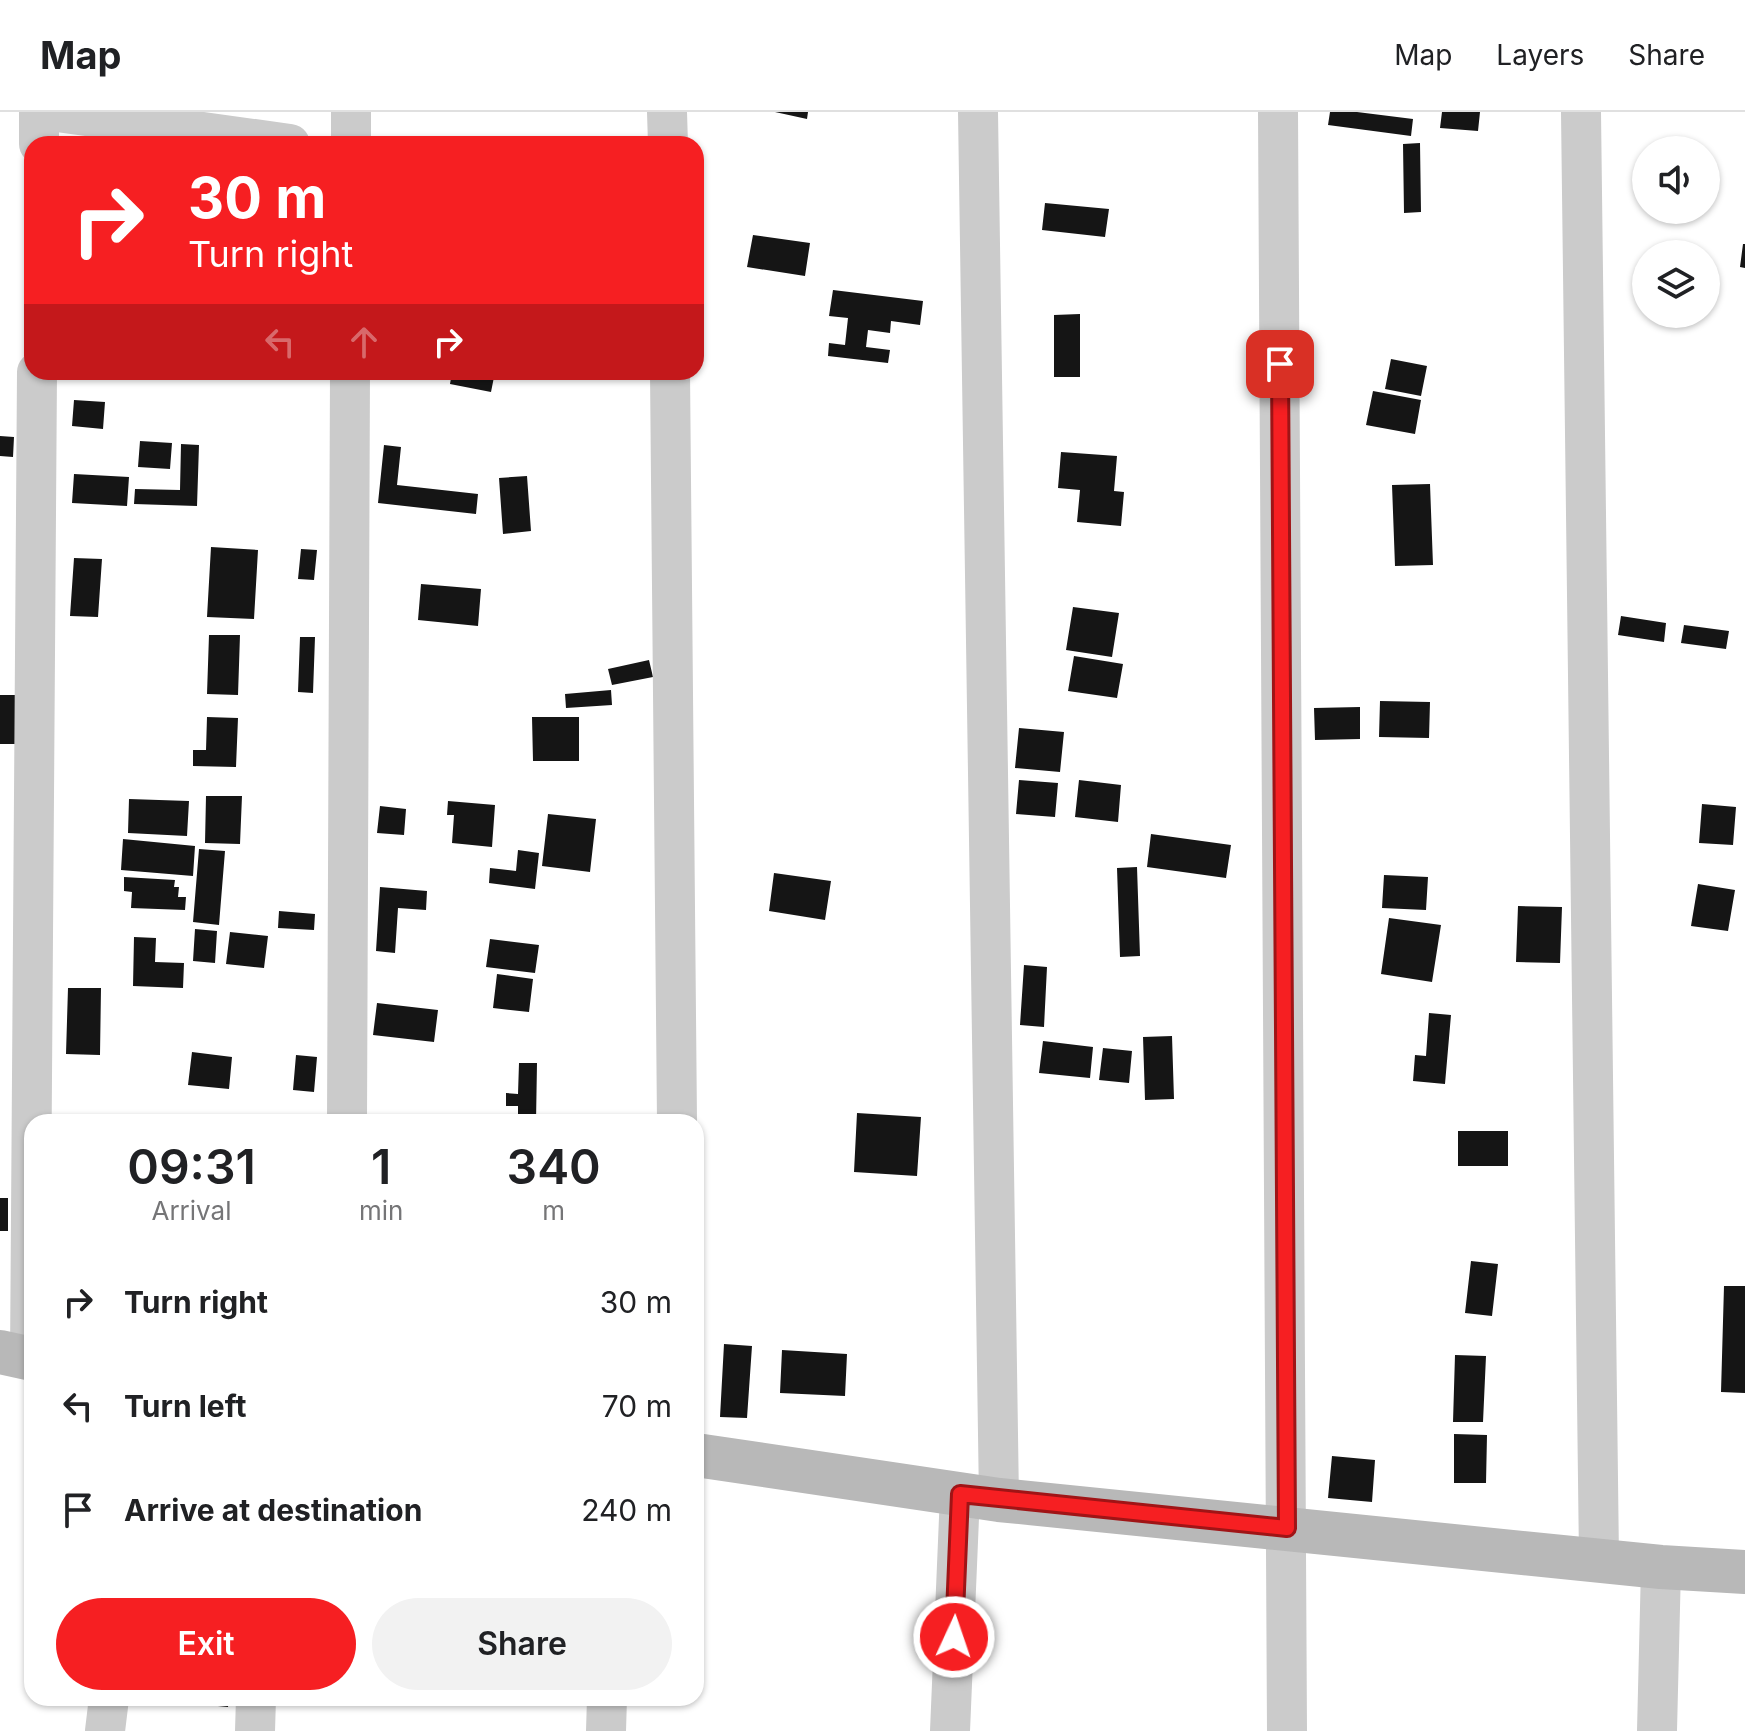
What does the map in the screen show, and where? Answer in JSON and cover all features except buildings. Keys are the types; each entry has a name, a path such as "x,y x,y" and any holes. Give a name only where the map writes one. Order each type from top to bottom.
{"main road":[{"path":"704,1456 980,1497 1661,1567 1745,1572"}],"street":[{"path":"39,112 39,136"},
{"path":"57,112 232,136"},
{"path":"351,112 351,136"},
{"path":"667,112 668,136"},
{"path":"950,1731 980,1497 978,112"},
{"path":"1278,112 1287,1731"},
{"path":"1581,112 1599,1559"},
{"path":"25,1114 37,380"},
{"path":"347,1114 350,380"},
{"path":"670,380 677,1114"},
{"path":"21,1357 24,1172"},
{"path":"1657,1731 1661,1567"},
{"path":"105,1731 108,1706"},
{"path":"255,1731 256,1706"},
{"path":"606,1731 607,1706"}],"route":[{"path":"954,1637 960,1494 1287,1528 1280,364"}]}
